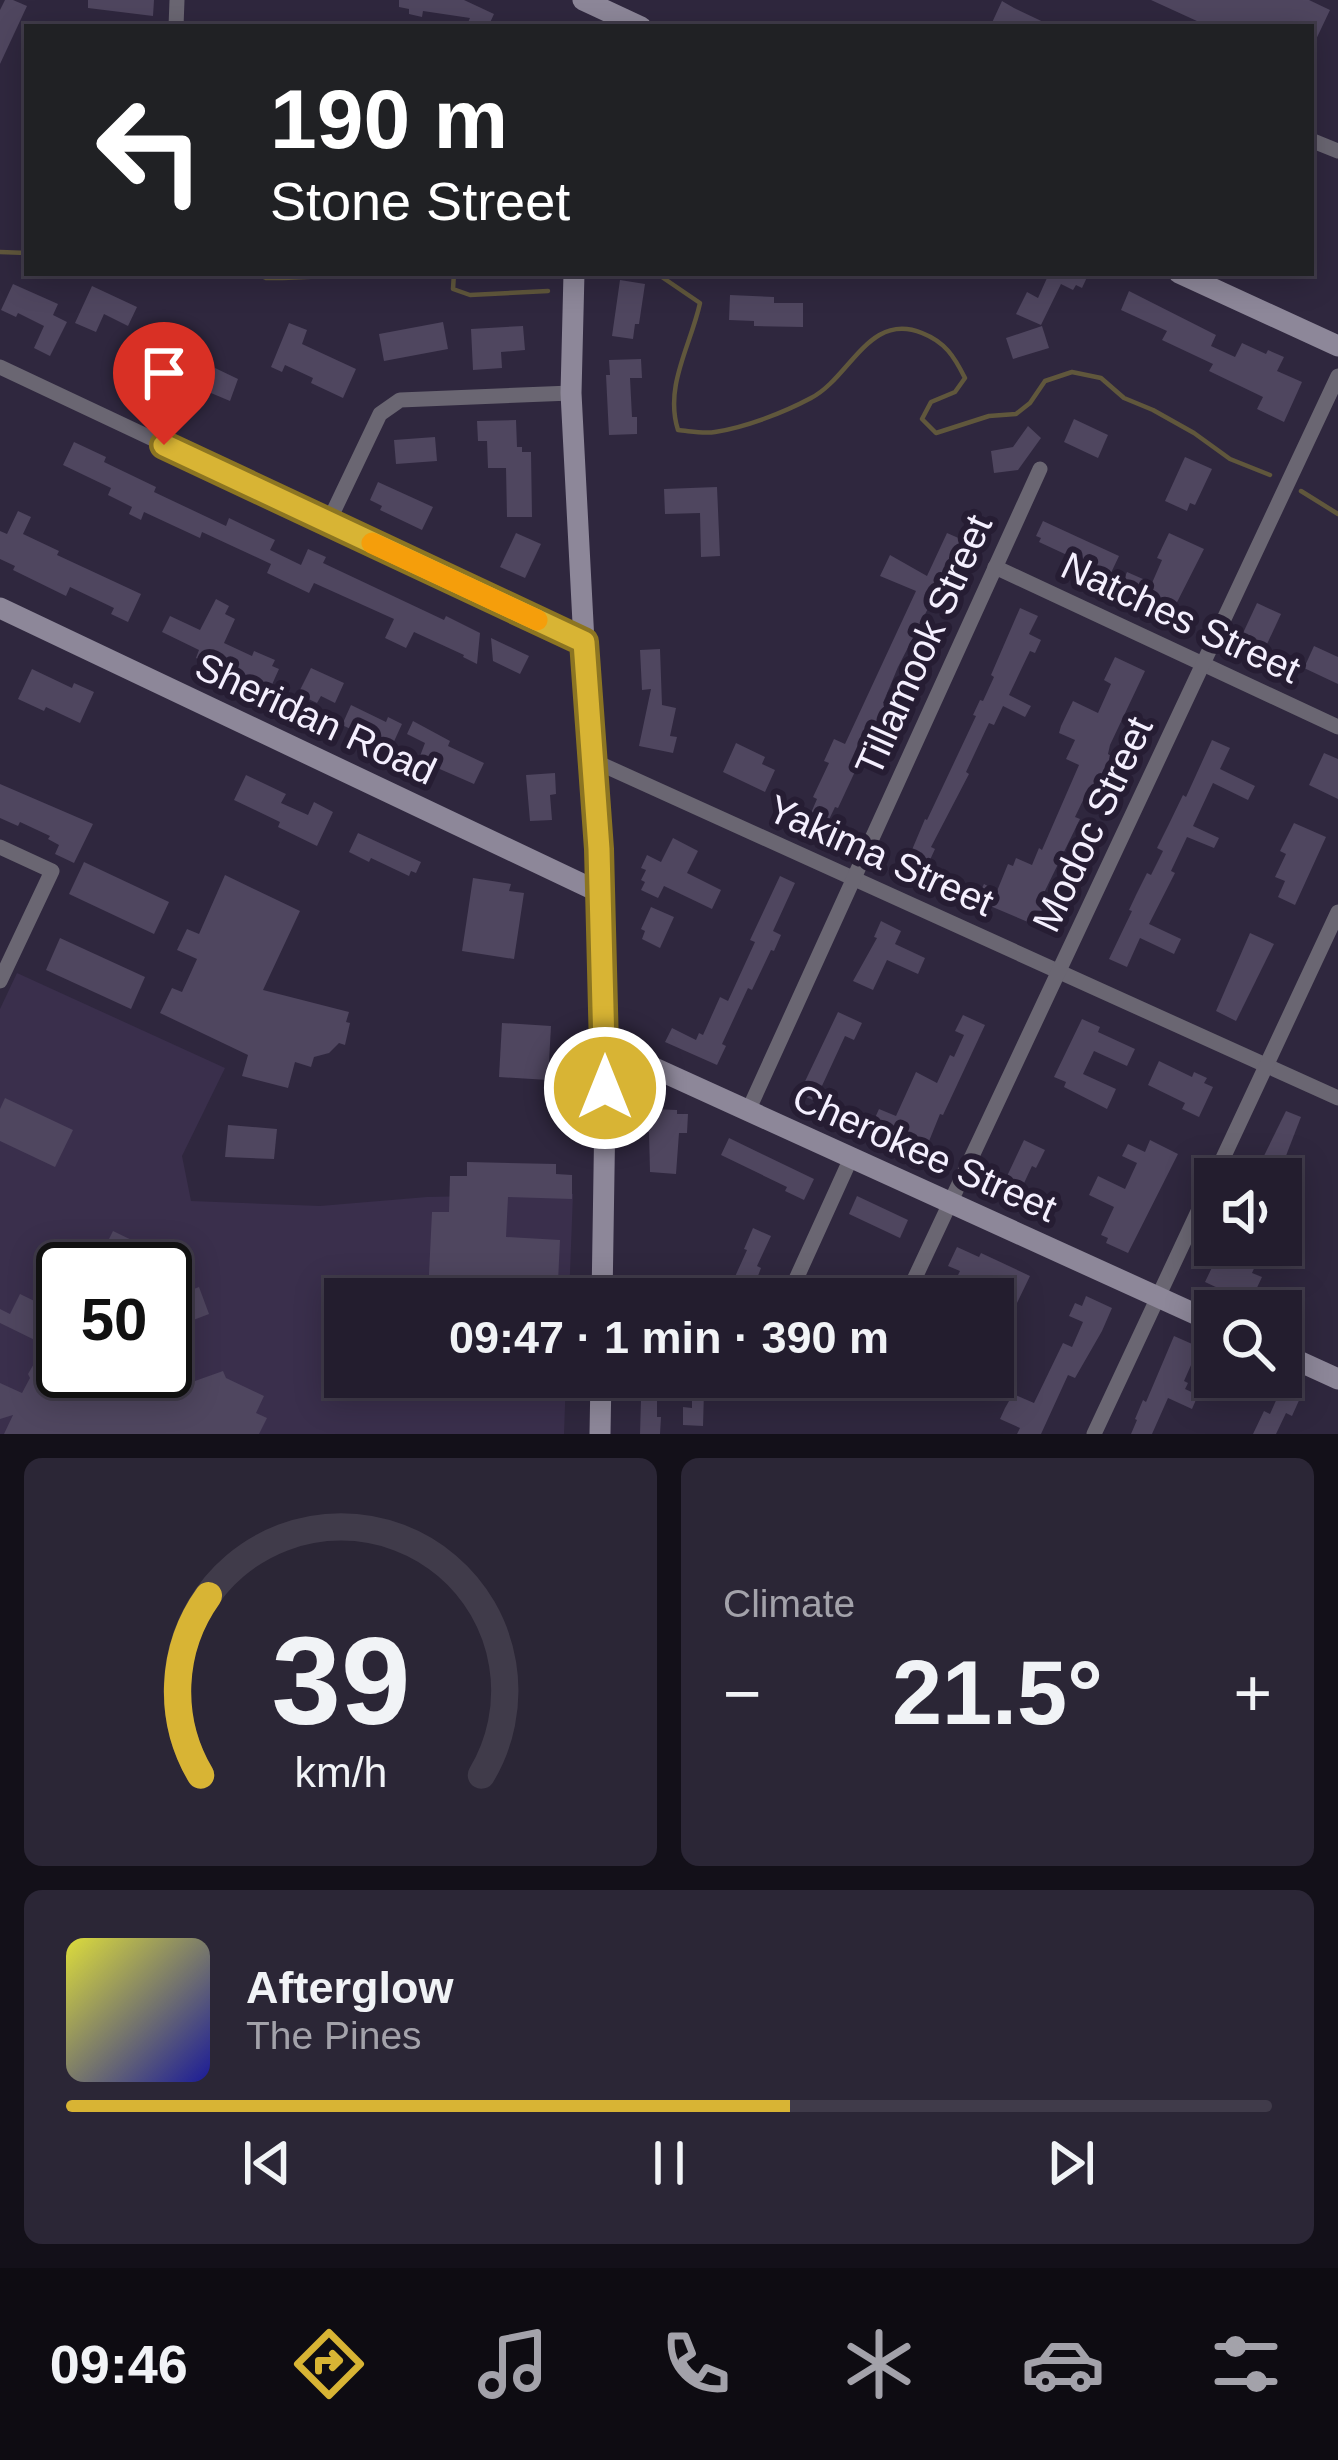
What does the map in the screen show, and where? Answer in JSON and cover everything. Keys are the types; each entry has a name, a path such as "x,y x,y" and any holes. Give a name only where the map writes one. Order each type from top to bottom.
{"street":[{"path":"599,9 634,24"},
{"path":"574,276 571,393 606,1046 602,1278"},
{"path":"1186,276 1338,346"},
{"path":"0,367 584,642"},
{"name":"Modoc Street","path":"915,1278 1338,376"},
{"path":"328,523 380,414 400,400 571,393"},
{"name":"Tillamook Street","path":"748,1111 1040,469"},
{"name":"Natches Street","path":"995,566 1338,727"},
{"name":"Sheridan Road","path":"0,608 601,893"},
{"name":"Yakima Street","path":"594,761 1338,1098"},
{"path":"0,847 52,871 0,980"},
{"path":"1094,1434 1338,912"},
{"name":"Cherokee Street","path":"606,1046 1194,1313"},
{"path":"797,1278 851,1158"},
{"path":"1302,1363 1338,1379"},
{"path":"600,1434 601,1398"}],"shaded area":[{"path":"17,973 225,1068 182,1156 191,1201 320,1206 427,1197 573,1194 570,1278 324,1278 324,1398 565,1398 564,1434 0,1434 0,1009"}],"building":[{"path":"5,0 27,6 0,64 0,10"},
{"path":"88,0 154,0 153,16 88,8"},
{"path":"399,0 464,0 494,14 489,24 467,24 470,18 423,11 422,17 399,7"},
{"path":"1151,0 1309,0 1330,10 1314,44 1314,24 1203,24"},
{"path":"1002,1 1048,24 991,24"},
{"path":"1043,276 1088,276 1082,288 1076,285 1073,290 1061,284 1041,325 1016,314 1027,292 1038,298 1047,278"},
{"path":"620,280 645,284 633,339 612,336"},
{"path":"13,284 58,304 53,315 67,322 50,356 34,348 44,326 1,310"},
{"path":"92,286 137,307 128,326 104,314 96,332 75,323"},
{"path":"1129,291 1216,335 1211,346 1235,357 1242,343 1284,357 1277,371 1302,382 1284,422 1257,409 1263,397 1209,371 1213,364 1162,340 1167,331 1121,310"},
{"path":"730,295 803,303 803,327 754,326 754,321 729,320"},
{"path":"443,322 448,349 384,361 379,334"},
{"path":"289,323 307,330 302,344 356,369 343,398 285,365 282,372 271,367"},
{"path":"523,326 525,350 501,352 502,368 473,370 471,329"},
{"path":"1042,326 1049,348 1013,359 1006,338"},
{"path":"130,335 210,378 215,368 238,379 230,401 168,375 165,382 149,375 151,370 123,351"},
{"path":"641,359 642,378 630,378 637,434 609,435 609,360"},
{"path":"1074,419 1108,435 1098,458 1064,442"},
{"path":"516,420 517,447 531,452 532,517 507,517 506,468 488,468 487,441 478,441 477,421"},
{"path":"1028,426 1041,438 1018,470 994,473 991,451 1013,447"},
{"path":"435,437 437,461 396,464 394,440"},
{"path":"74,442 156,487 154,492 226,526 229,518 275,540 270,550 301,565 308,549 326,557 323,563 480,633 477,664 414,632 406,648 385,638 394,619 314,583 309,593 267,573 271,564 202,532 200,538 144,512 141,520 129,514 132,507 108,495 111,488 63,465"},
{"path":"1185,457 1212,469 1195,505 1190,503 1187,511 1165,501"},
{"path":"378,482 433,507 422,530 380,510 382,506 370,500"},
{"path":"717,487 720,556 701,557 700,513 665,514 664,489"},
{"path":"18,511 31,517 23,534 141,594 128,622 111,614 114,608 70,587 66,596 0,559 0,531 7,534"},
{"path":"1043,521 1119,556 1110,575 1039,542 1036,536"},
{"path":"516,533 541,544 525,578 500,567"},
{"path":"947,533 963,540 898,667 875,734 825,828 813,822 816,815 811,813 829,763 824,761 834,739 845,744 916,591 880,576 890,555 927,576"},
{"path":"1169,533 1204,549 1169,618 1119,591 1127,572 1152,583"},
{"path":"216,599 229,606 225,614 235,619 224,643 275,660 272,666 279,669 270,689 196,658 199,650 162,632 170,616 200,630"},
{"path":"1257,603 1281,614 1261,657 1237,646"},
{"path":"1020,608 1038,616 1029,634 1041,640 1035,653 1030,651 1009,695 1031,706 1025,717 1003,706 994,725 989,723 931,847 935,849 924,873 906,864 994,677"},
{"path":"491,638 529,656 520,674 493,661"},
{"path":"1314,646 1338,657 1338,684 1304,668"},
{"path":"660,649 662,705 676,708 670,736 677,737 673,753 639,746 651,689 642,690 640,650"},
{"path":"1115,657 1145,671 1110,745 1111,756 1075,817 1080,819 1040,901 1045,903 1035,925 976,900 984,884 997,891 1008,864 1013,866 1016,858 1032,865 1039,848 1042,850 1079,765 1066,759 1075,740 1059,733 1061,726 1073,701 1098,713 1111,684 1104,680"},
{"path":"311,668 344,683 335,703 321,696 317,703 298,694"},
{"path":"32,669 72,688 74,683 94,692 80,723 18,699"},
{"path":"351,705 386,722 388,717 402,724 391,748 342,725"},
{"path":"413,721 450,741 448,746 484,763 474,784 426,763 420,756 425,743 407,734"},
{"path":"1212,740 1230,748 1220,769 1255,786 1248,800 1213,783 1193,826 1219,838 1214,848 1187,837 1149,924 1181,939 1174,954 1140,938 1127,967 1109,959 1147,873 1151,875 1163,851 1157,848"},
{"path":"736,743 765,757 762,764 775,770 765,792 723,772"},
{"path":"1324,753 1338,759 1338,799 1309,785"},
{"path":"555,773 552,820 530,821 526,775"},
{"path":"246,775 286,794 281,803 308,815 314,802 333,812 317,846 234,800"},
{"path":"0,784 93,824 74,863 55,854 59,845 50,836 0,818"},
{"path":"1294,823 1326,837 1295,905 1278,897 1285,881 1275,877 1286,854 1280,851"},
{"path":"358,833 421,862 416,873 411,871 409,876 349,852"},
{"path":"673,838 698,851 687,873 721,890 712,909 664,886 658,898 641,890 646,870 641,868 647,855 661,862"},
{"path":"84,862 169,902 154,934 69,894"},
{"path":"225,875 300,911 263,990 349,1012 345,1045 339,1043 329,1053 314,1057 311,1067 295,1062 288,1088 242,1076 248,1055 160,1013 172,988 182,992 197,959 177,950 187,929 199,934"},
{"path":"780,876 795,883 773,931 781,935 752,990 748,988 717,1065 665,1042 672,1028 696,1040 699,1033 703,1035 720,997 728,1001"},
{"path":"473,878 511,884 509,891 524,893 514,959 462,951"},
{"path":"651,907 674,917 660,948 642,939 645,931 641,929"},
{"path":"881,921 901,931 895,944 925,958 918,974 887,960 873,990 853,981"},
{"path":"1250,933 1274,944 1236,1021 1216,1011"},
{"path":"60,938 145,977 131,1009 46,970"},
{"path":"838,1012 862,1023 854,1040 845,1036 815,1101 799,1094"},
{"path":"963,1015 985,1025 925,1151 870,1129 879,1109 896,1116 916,1072 937,1083 964,1035 955,1031"},
{"path":"1082,1019 1135,1049 1127,1066 1094,1051 1083,1074 1116,1089 1107,1109 1054,1077"},
{"path":"502,1023 551,1026 548,1080 499,1077"},
{"path":"1159,1061 1192,1077 1194,1072 1207,1078 1204,1083 1213,1087 1199,1117 1182,1109 1185,1103 1148,1085"},
{"path":"637,1094 652,1094 652,1109 688,1114 687,1133 679,1133 676,1174 650,1172 649,1132 636,1131"},
{"path":"5,1098 73,1130 55,1167 0,1141 0,1109"},
{"path":"1286,1111 1301,1117 1285,1158 1263,1158"},
{"path":"228,1125 277,1129 274,1159 225,1157"},
{"path":"729,1138 814,1179 804,1200 721,1155"},
{"path":"1024,1140 1045,1150 1018,1196 1001,1189"},
{"path":"1150,1140 1178,1154 1128,1253 1106,1243 1108,1238 1101,1235 1114,1207 1089,1195 1098,1176 1125,1189 1137,1163 1122,1156 1128,1144 1145,1152"},
{"path":"467,1162 556,1164 556,1174 572,1175 572,1199 508,1197 506,1237 560,1240 558,1278 429,1278 432,1212 449,1212 450,1176 467,1176"},
{"path":"857,1196 908,1220 900,1238 849,1214"},
{"path":"753,1228 771,1236 757,1266 761,1268 757,1278 734,1278"},
{"path":"113,1231 136,1242 108,1242"},
{"path":"957,1247 1030,1276 1017,1303 1014,1278 964,1278 948,1266"},
{"path":"1213,1266 1255,1266 1252,1273 1262,1277 1256,1290 1222,1290 1205,1282"},
{"path":"199,1287 209,1314 192,1320 192,1290"},
{"path":"20,1294 36,1302 36,1341 0,1323 0,1309 10,1314"},
{"path":"1086,1296 1112,1308 1075,1378 1068,1375 1041,1434 1017,1434 1020,1428 1000,1419 1005,1408 1014,1394 1034,1403 1063,1343 1072,1347 1083,1322 1069,1316 1075,1303 1082,1306"},
{"path":"1174,1336 1194,1345 1194,1358 1184,1381 1188,1383 1185,1389 1197,1398 1192,1409 1168,1398 1152,1434 1131,1434 1143,1400 1146,1402"},
{"path":"36,1360 36,1398 192,1398 192,1373 195,1381 223,1371 226,1378 264,1396 256,1413 267,1418 259,1434 4,1434 13,1415 0,1419 0,1383 22,1393"},
{"path":"657,1398 660,1434 640,1434 641,1400 621,1399"},
{"path":"692,1398 704,1398 703,1426 683,1425 683,1407 692,1408"},
{"path":"1277,1398 1300,1398 1276,1434 1253,1434 1264,1411 1270,1414"}],"waterway":[{"path":"0,252 24,253"},
{"path":"262,276 318,276"},
{"path":"454,276 453,289 470,295 548,291"},
{"path":"660,276 700,303 676,382 678,430 715,432 789,409 825,389 874,339 904,329 943,345 965,378 955,392 931,402 922,419 936,433 989,416 1016,414 1045,381 1072,372 1101,378 1124,398 1194,433 1230,459 1270,475"},
{"path":"1301,491 1338,514"}],"slow traffic":[{"path":"372,543 537,620"}],"route":[{"path":"164,445 584,642 599,849 605,1088"}]}
